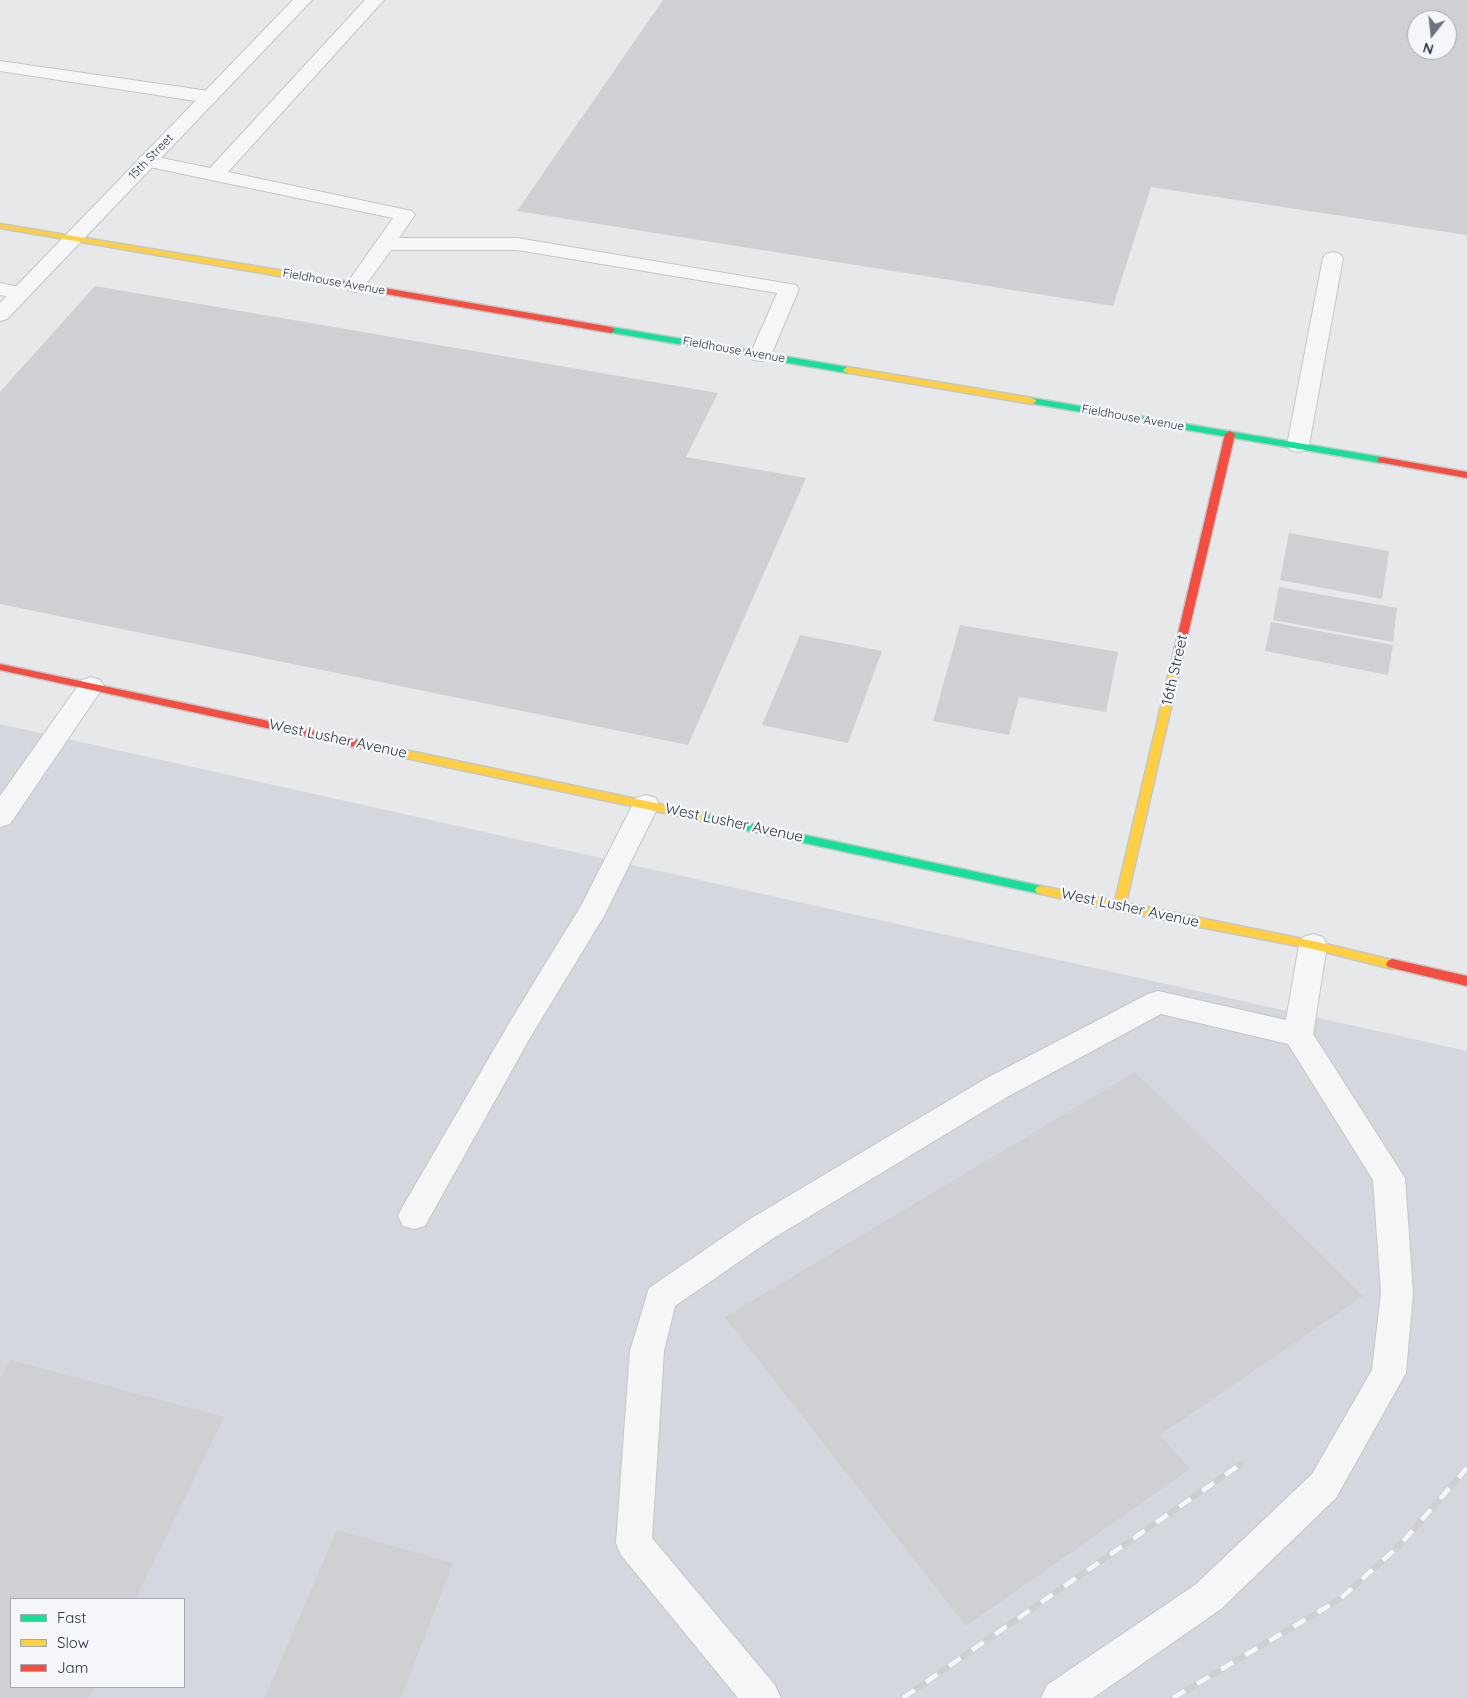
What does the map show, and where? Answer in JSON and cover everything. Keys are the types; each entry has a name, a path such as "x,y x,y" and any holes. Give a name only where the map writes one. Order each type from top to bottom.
{"street":[{"name":"15th Street","path":"0,316 302,0"},
{"path":"216,175 375,0"},
{"path":"0,66 209,97"},
{"path":"147,161 405,215 354,286"},
{"name":"Fieldhouse Avenue","path":"0,226 1467,475"},
{"path":"384,244 517,244 789,289 761,355"},
{"path":"1298,446 1333,258"},
{"path":"0,289 21,293"},
{"name":"16th Street","path":"1119,907 1230,434"},
{"name":"West Lusher Avenue","path":"0,667 646,804 1119,907 1313,945 1467,982"},
{"path":"0,817 91,686"},
{"path":"414,1216 521,1028 594,909 646,804"},
{"path":"1060,1698 1208,1597 1324,1486 1389,1373 1397,1293 1389,1178 1298,1035 1313,945"},
{"path":"762,1698 634,1543 647,1351 661,1298 761,1229 996,1088 1158,1002 1298,1035"}],"shaded area":[{"path":"0,724 1467,1051 1467,1698 0,1698"}],"building":[{"path":"663,0 1467,0 1467,235 1151,187 1113,306 517,211"},
{"path":"95,286 718,393 686,457 806,478 688,745 0,604 0,392"},
{"path":"1289,533 1389,551 1382,599 1280,580"},
{"path":"1279,587 1397,608 1393,642 1273,620"},
{"path":"1271,622 1393,645 1388,675 1265,651"},
{"path":"960,625 1118,652 1106,712 1019,697 1009,735 933,721"},
{"path":"800,635 882,651 848,743 762,725"},
{"path":"1135,1072 1363,1296 1160,1435 1190,1469 966,1626 725,1317"},
{"path":"10,1360 224,1417 136,1598 10,1598 10,1688 94,1688 89,1698 0,1698 0,1379"},
{"path":"337,1530 453,1563 401,1698 265,1698"}],"railway":[{"path":"903,1698 1241,1464"},
{"path":"1173,1698 1340,1599 1400,1545 1467,1468"}],"traffic: fast":[{"path":"611,330 847,370"},
{"path":"1032,401 1381,460"},
{"path":"702,817 1041,890"}],"traffic: slow":[{"path":"0,226 314,279"},
{"path":"847,370 1032,401"},
{"path":"1119,907 1179,651"},
{"path":"386,750 702,817"},
{"path":"1041,890 1313,945 1392,964"}],"traffic: jam":[{"path":"314,279 611,330"},
{"path":"1179,651 1230,434"},
{"path":"1381,460 1467,475"},
{"path":"0,667 386,750"},
{"path":"1392,964 1467,981"}]}
